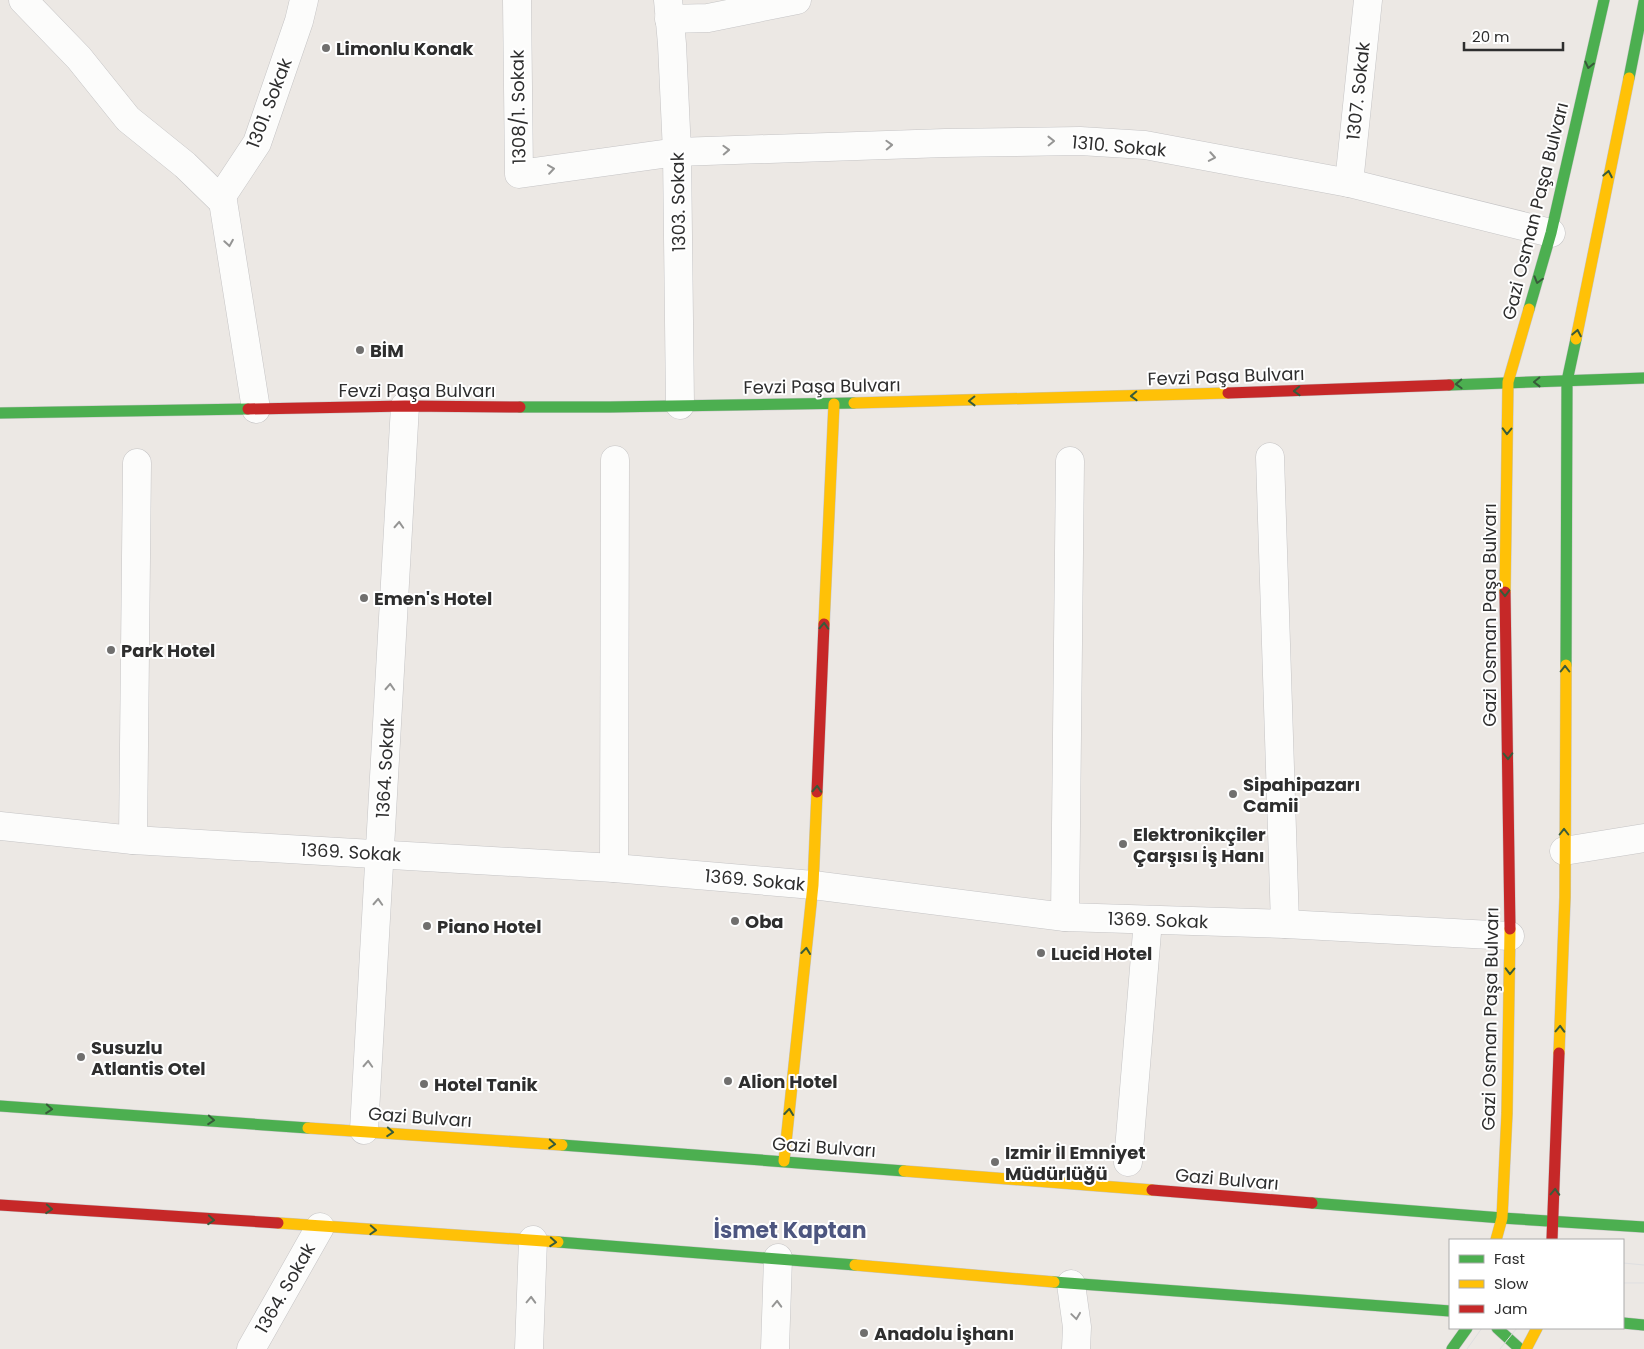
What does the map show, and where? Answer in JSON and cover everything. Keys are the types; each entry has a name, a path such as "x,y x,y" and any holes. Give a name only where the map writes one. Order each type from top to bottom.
{"main road":[{"name":"Gazi Osman Paşa Bulvarı","path":"1496,1239 1502,1218 1508,1113 1510,936 1505,574 1508,382 1551,233 1604,0"},
{"path":"1552,1239 1564,907 1567,381 1644,2"},
{"name":"Fevzi Paşa Bulvarı","path":"0,413 405,406 610,407 834,404 1177,395 1644,378"},
{"path":"784,1161 812,885 834,404"},
{"name":"Gazi Bulvarı","path":"0,1106 364,1130 784,1161 1644,1228"},
{"path":"0,1205 533,1240 778,1258 1071,1284 1449,1311"},
{"path":"1624,1323 1644,1325"},
{"path":"1452,1349 1466,1329"},
{"path":"1498,1329 1520,1349"},
{"path":"1526,1349 1536,1329"}],"street":[{"path":"23,0 79,58 128,119 185,164 221,197 256,409"},
{"name":"1301. Sokak","path":"221,197 257,144 299,21 304,0"},
{"name":"1308/1. Sokak","path":"517,0 519,174 677,152"},
{"path":"668,10 708,18 797,0"},
{"name":"1307. Sokak","path":"1349,183 1368,0"},
{"name":"1303. Sokak","path":"668,10 672,44 677,152 680,405"},
{"name":"1310. Sokak","path":"677,152 945,143 1080,141 1145,145 1349,183 1551,233"},
{"name":"1364. Sokak","path":"364,1130 405,406"},
{"path":"1270,457 1285,924"},
{"path":"614,868 615,460"},
{"path":"1065,917 1070,461"},
{"path":"133,840 137,463"},
{"name":"1369. Sokak","path":"0,826 133,840 614,868 812,885 1065,917 1285,924 1510,936"},
{"path":"1564,851 1644,838"},
{"path":"1128,1162 1148,920"},
{"name":"1364. Sokak","path":"251,1349 320,1227"},
{"path":"529,1349 533,1240"},
{"path":"775,1349 778,1258"},
{"path":"1071,1284 1077,1327 1076,1349"}],"tram line":[{"path":"1624,1263 1644,1265"},
{"path":"1624,1283 1644,1283"},
{"path":"1467,1349 1481,1329"},
{"path":"1500,1349 1516,1329"}],"traffic: fast":[{"path":"1529,309 1551,233 1604,0"},
{"path":"1629,78 1644,2"},
{"path":"1566,665 1567,381 1576,339"},
{"path":"1449,385 1644,378"},
{"path":"520,407 854,403"},
{"path":"0,413 248,409"},
{"path":"0,1106 308,1128"},
{"path":"562,1145 904,1171"},
{"path":"1312,1203 1644,1227"},
{"path":"558,1242 855,1265"},
{"path":"1054,1282 1449,1311"},
{"path":"1624,1323 1644,1325"},
{"path":"1452,1349 1466,1329"},
{"path":"1498,1329 1520,1349"}],"traffic: slow":[{"path":"1576,339 1629,78"},
{"path":"1505,592 1508,382 1529,309"},
{"path":"854,403 1228,393"},
{"path":"824,624 834,404"},
{"path":"1559,1053 1565,897 1566,665"},
{"path":"784,1161 813,885 817,792"},
{"path":"1496,1239 1502,1218 1507,1113 1510,929"},
{"path":"308,1128 562,1145"},
{"path":"904,1171 1152,1190"},
{"path":"278,1223 558,1242"},
{"path":"855,1265 1054,1282"},
{"path":"1526,1349 1536,1329"}],"traffic: jam":[{"path":"1228,393 1449,385"},
{"path":"248,409 405,406 520,407"},
{"path":"1505,592 1510,929"},
{"path":"817,792 824,624"},
{"path":"1552,1239 1559,1053"},
{"path":"1152,1190 1312,1203"},
{"path":"0,1205 278,1223"}],"place":[{"name":"Limonlu Konak","path":"326,48"},
{"name":"BİM","path":"360,350"},
{"name":"Emen's Hotel","path":"364,598"},
{"name":"Park Hotel","path":"111,650"},
{"name":"Sipahipazarı Camii","path":"1233,794"},
{"name":"Elektronikçiler Çarşısı İş Hanı","path":"1123,844"},
{"name":"Oba","path":"735,921"},
{"name":"Piano Hotel","path":"427,926"},
{"name":"Lucid Hotel","path":"1041,953"},
{"name":"Susuzlu Atlantis Otel","path":"81,1057"},
{"name":"Alion Hotel","path":"728,1081"},
{"name":"Hotel Tanik","path":"424,1084"},
{"name":"Izmir İl Emniyet Müdürlüğü","path":"995,1162"},
{"name":"Anadolu İşhanı","path":"864,1333"}],"district":[{"name":"İsmet Kaptan","path":"790,1230"}]}
